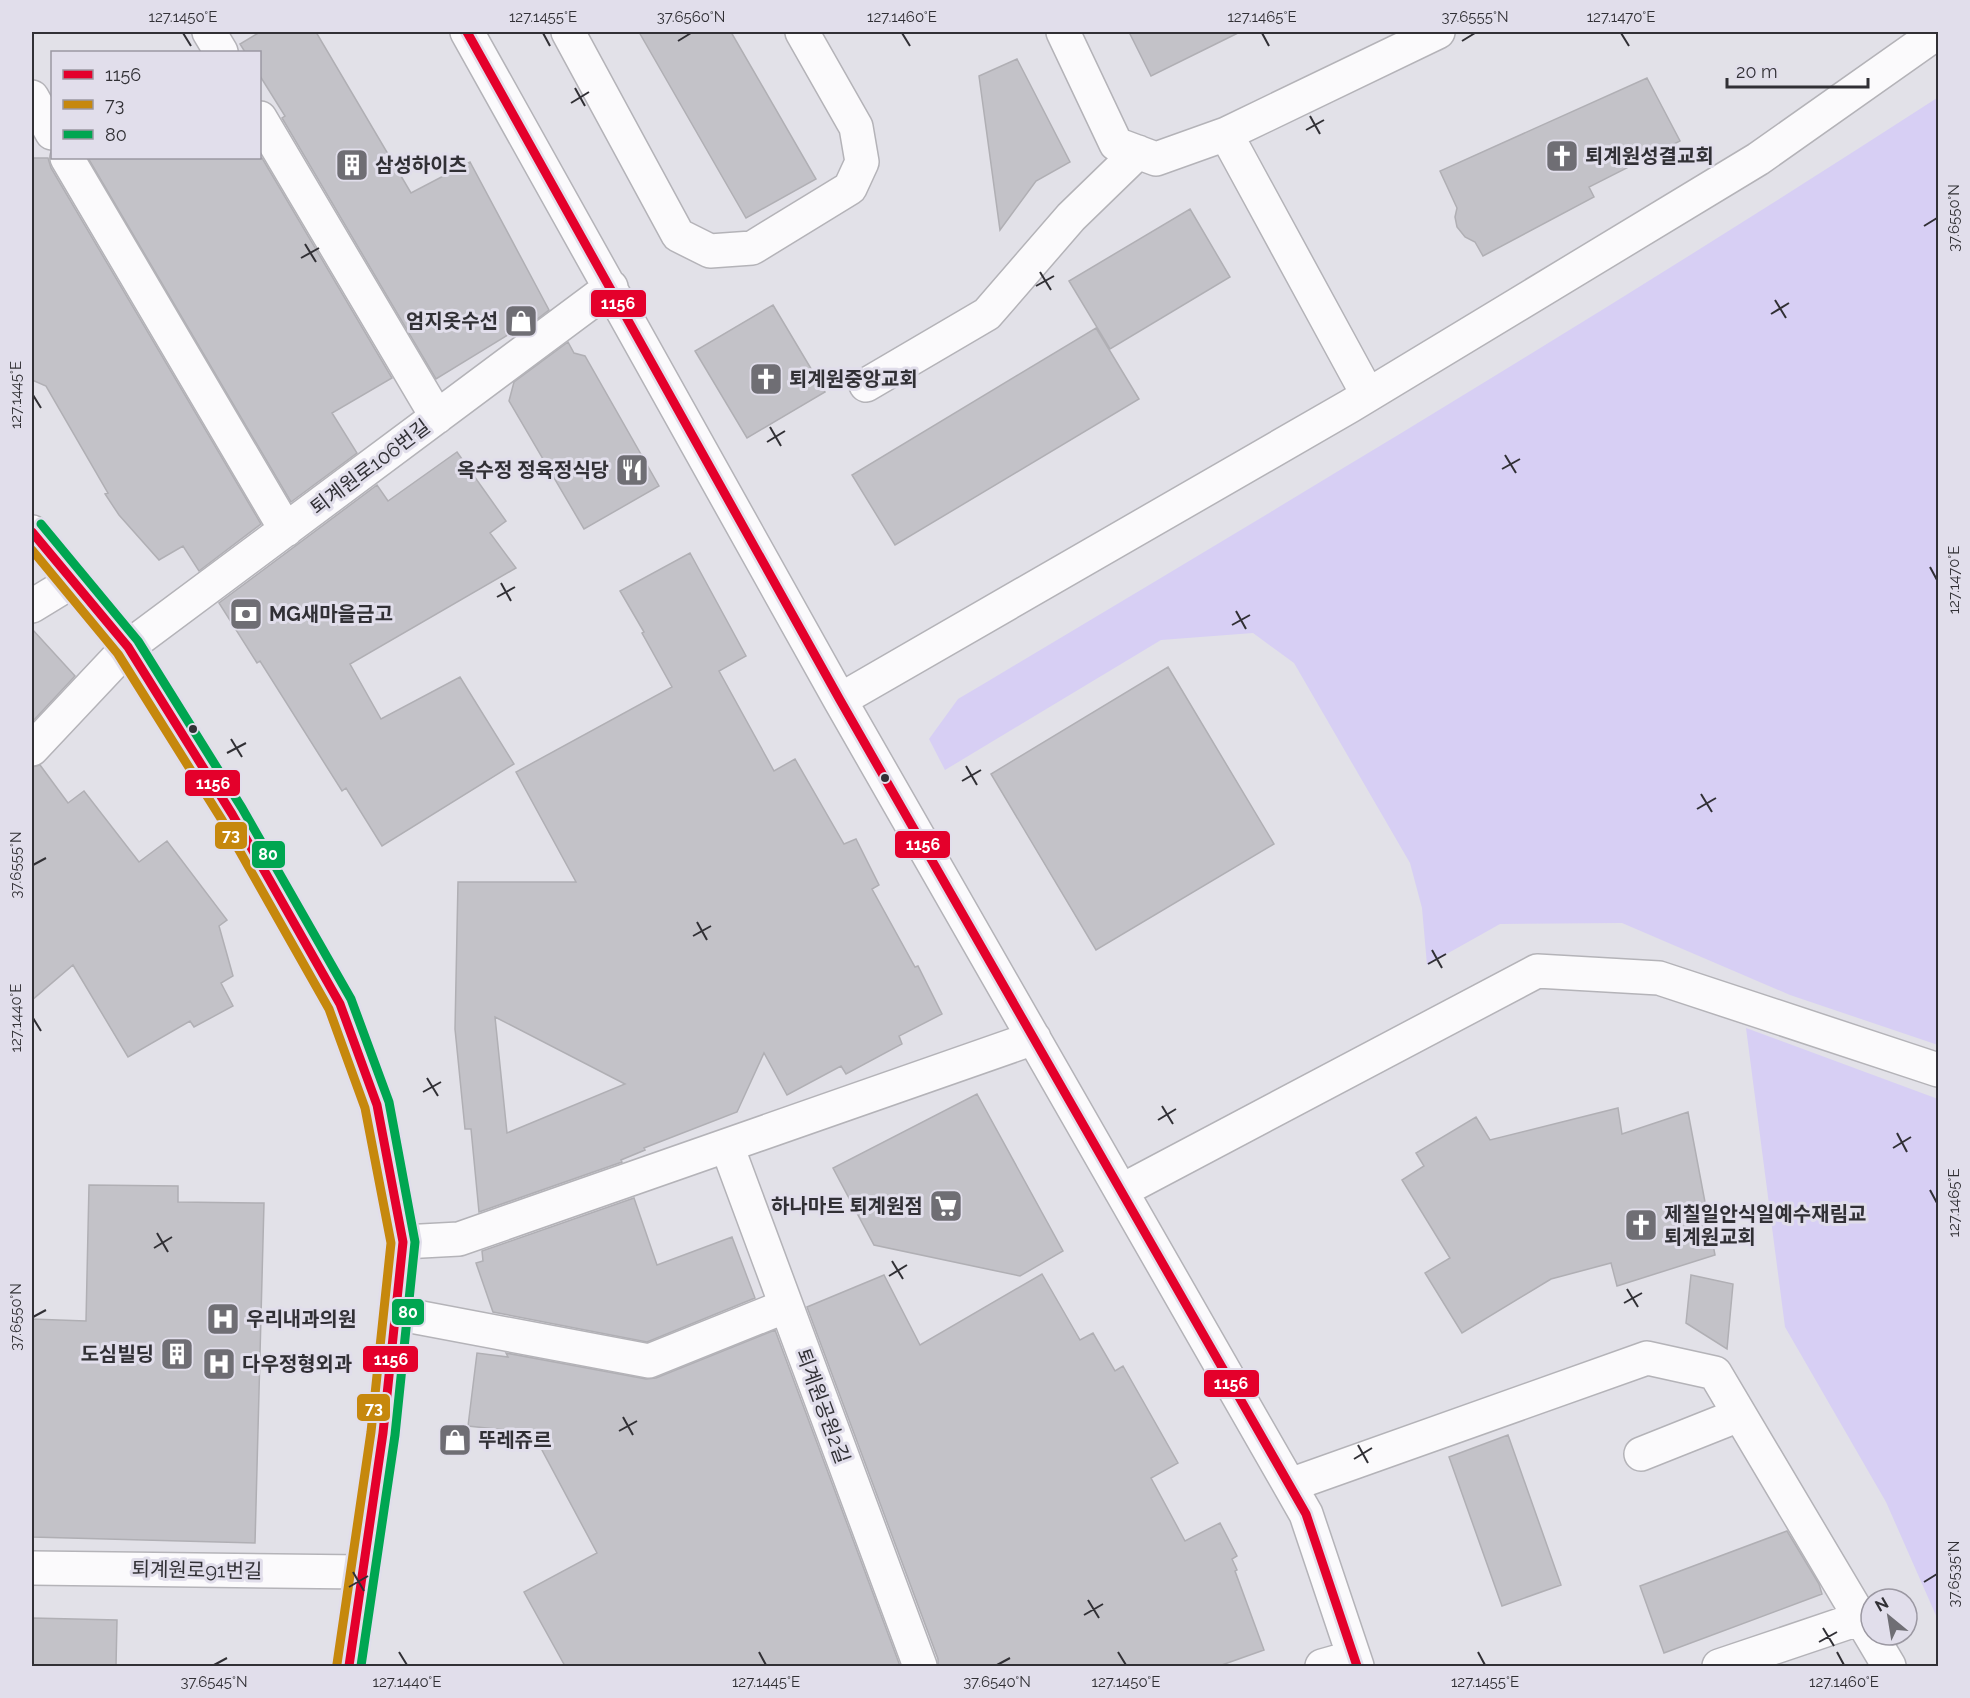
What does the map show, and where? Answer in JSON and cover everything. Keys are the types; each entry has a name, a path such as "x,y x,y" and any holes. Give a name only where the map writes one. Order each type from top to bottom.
{"street":[{"path":"209,32 220,51"},
{"path":"467,32 840,700 1306,1514 1355,1662 1322,1666"},
{"path":"567,32 678,235 710,251 752,248 850,188 862,162 856,127 802,32"},
{"path":"1063,32 1116,144 1156,159 1226,134 1438,32"},
{"path":"840,700 1368,394 1758,159 1938,32"},
{"path":"32,98 51,131"},
{"path":"261,119 437,417"},
{"path":"1226,134 1368,394"},
{"path":"866,386 987,314 1071,217 1138,152"},
{"path":"68,159 286,530"},
{"name":"퇴계원로106번길","path":"32,749 128,648 611,287"},
{"path":"32,532 128,648 232,814 340,1004 377,1105 403,1242 383,1433 349,1666"},
{"path":"32,606 73,581"},
{"path":"1121,1191 1538,971 1659,978 1938,1070"},
{"path":"403,1242 459,1239 1034,1038"},
{"name":"퇴계원공원2길","path":"727,1146 920,1666"},
{"path":"395,1313 649,1361 786,1306"},
{"path":"1290,1485 1647,1358 1715,1373 1859,1615"},
{"path":"1641,1454 1739,1415"},
{"name":"퇴계원로91번길","path":"32,1568 362,1572"},
{"path":"1719,1666 1859,1619"},
{"path":"1878,1647 1889,1666"}],"shaded area":[{"path":"1937,98 1938,1045 1790,995 1622,923 1500,924 1427,965 1422,908 1410,863 1294,663 1253,633 1161,640 945,770 929,739 958,699 1328,478 1573,328"},
{"path":"1746,1028 1938,1099 1938,1620 1886,1502 1785,1327"}],"building":[{"path":"260,32 316,32 411,193 470,162 549,310 532,323 532,320 436,379 282,118 285,116 261,78 261,51 244,51 240,44"},
{"path":"639,32 731,32 816,179 746,218"},
{"path":"1129,32 1240,32 1151,76"},
{"path":"1017,59 1070,162 1036,181 1000,230 979,76"},
{"name":"퇴계원성결교회","path":"1647,78 1680,141 1589,187 1594,197 1483,256 1475,242 1465,237 1457,227 1455,217 1457,208 1440,171"},
{"path":"32,158 48,158 51,168 261,524 199,571 183,546 159,560 119,515 105,494 108,493 46,386 32,380"},
{"path":"262,158 392,378 332,413 357,453 291,502 89,159"},
{"path":"1190,209 1230,277 1110,349 1069,281"},
{"path":"773,305 825,392 747,438 695,351"},
{"path":"1096,328 1139,399 895,545 852,475"},
{"path":"568,342 574,353 585,356 659,486 584,529 509,401 514,382"},
{"path":"457,452 506,521 490,533 516,568 350,664 381,719 460,677 514,764 382,846 346,788 342,791 260,661 257,663 219,603 377,485 388,501"},
{"path":"690,553 746,656 719,671 774,771 795,759 844,844 856,839 879,885 872,889 915,967 918,966 942,1014 899,1036 902,1044 846,1074 841,1066 787,1095 764,1053 737,1112 644,1148 645,1150 621,1160 622,1162 479,1212 471,1129 465,1129 455,1029 458,882 576,882 516,772 672,687 620,591","holes":["495,1017 625,1084 507,1133"]},
{"path":"32,629 75,676 32,722"},
{"path":"1168,667 1274,844 1096,950 991,774"},
{"path":"40,765 68,803 84,791 139,862 167,841 227,920 219,926 233,976 221,983 233,1006 194,1027 190,1021 128,1057 73,965 32,1000 32,767"},
{"name":"하나마트 퇴계원점","path":"977,1094 1063,1251 1020,1276 874,1245 833,1168"},
{"path":"1618,1108 1622,1134 1688,1112 1715,1255 1617,1286 1611,1263 1551,1279 1462,1333 1425,1273 1450,1258 1402,1180 1424,1166 1416,1153 1476,1117 1490,1140"},
{"name":"도심빌딩","path":"89,1185 178,1186 178,1202 264,1203 255,1543 32,1537 32,1319 86,1321"},
{"path":"634,1198 657,1265 732,1237 755,1298 647,1342 493,1312 476,1263 483,1261 482,1251"},
{"path":"1042,1274 1080,1340 1093,1333 1115,1371 1123,1366 1178,1463 1151,1478 1185,1541 1220,1523 1237,1556 1232,1559 1237,1570 1235,1571 1264,1650 1219,1666 938,1666 938,1659 807,1307 884,1275 920,1345"},
{"path":"1691,1275 1733,1284 1727,1349 1686,1323"},
{"path":"775,1330 900,1666 565,1666 524,1592 597,1553 542,1450 544,1434 468,1426 477,1353 508,1357 506,1353 646,1379 656,1378"},
{"path":"1508,1435 1561,1585 1502,1606 1449,1457"},
{"path":"1787,1531 1819,1584 1822,1594 1664,1653 1640,1586"},
{"path":"32,1618 117,1620 116,1666 32,1666"}],"transit line":[{"name":"1156","path":"467,32 840,700 1306,1514 1357,1666"},
{"name":"80","path":"41,524 138,641 242,808 351,999 389,1102 415,1242 395,1435 361,1666"},
{"name":"1156","path":"32,532 128,647 232,814 340,1004 377,1105 403,1242 383,1433 349,1666"},
{"name":"73","path":"32,550 118,654 222,820 329,1009 365,1108 391,1243 371,1432 337,1664"}],"place":[{"name":"퇴계원성결교회","path":"1562,156"},
{"name":"삼성하이츠","path":"352,165"},
{"name":"엄지옷수선","path":"521,321"},
{"name":"퇴계원중앙교회","path":"766,379"},
{"name":"옥수정 정육정식당","path":"632,470"},
{"name":"MG새마을금고","path":"246,614"},
{"name":"하나마트 퇴계원점","path":"946,1206"},
{"name":"제칠일안식일예수재림교 퇴계원교회","path":"1641,1225"},
{"name":"우리내과의원","path":"223,1319"},
{"name":"도심빌딩","path":"177,1354"},
{"name":"다우정형외과","path":"219,1364"},
{"name":"뚜레쥬르","path":"455,1440"}]}
